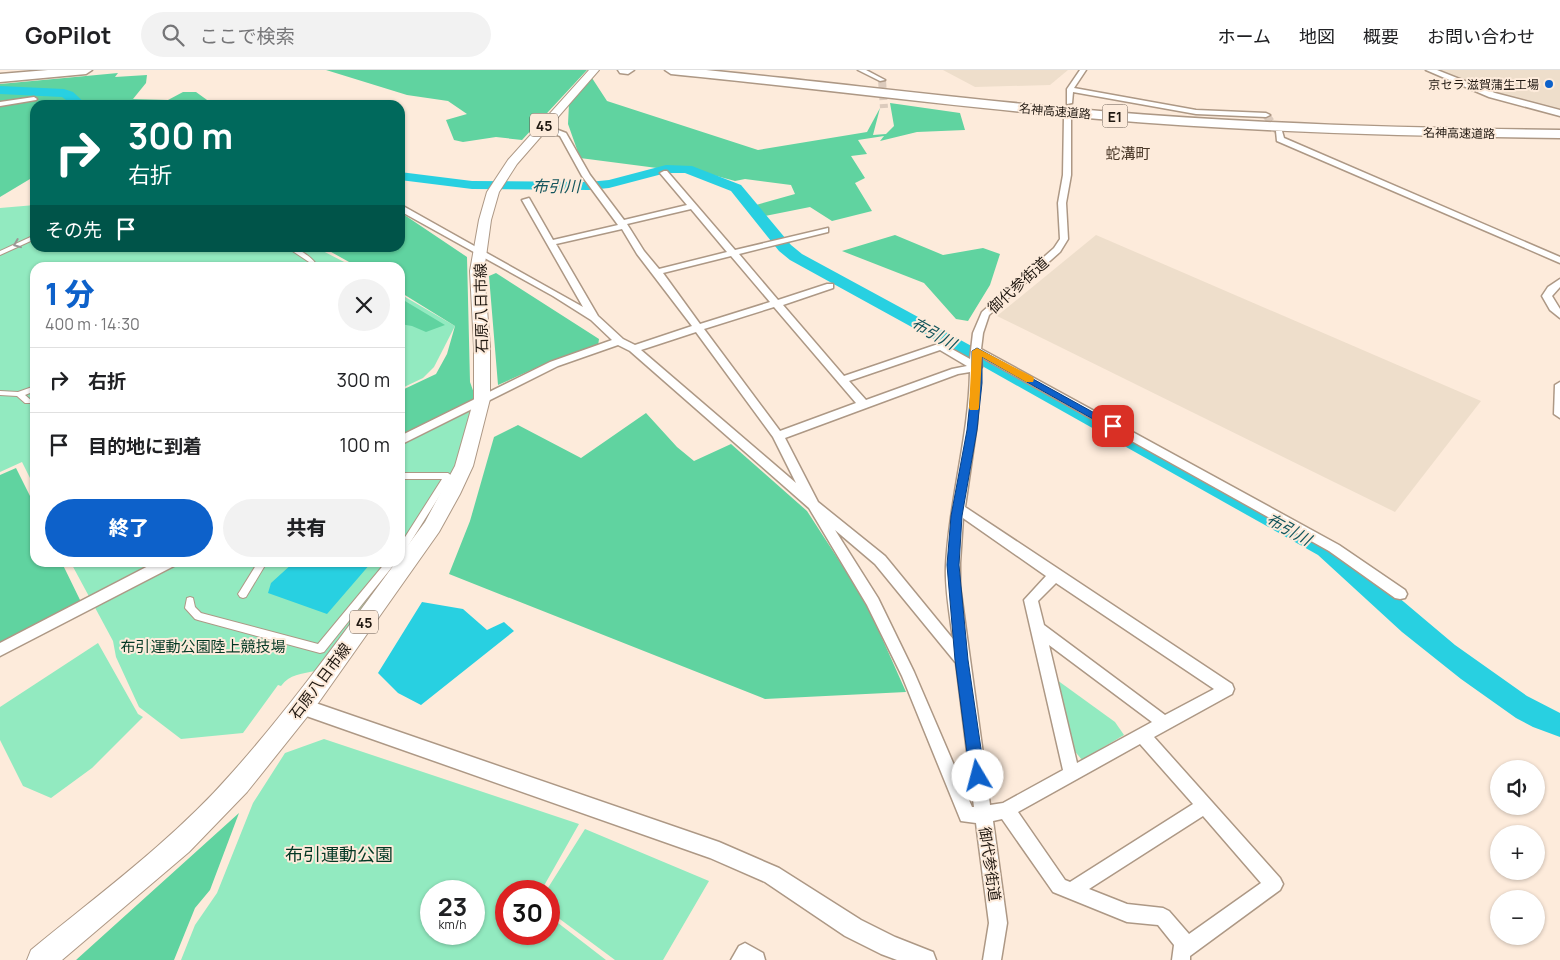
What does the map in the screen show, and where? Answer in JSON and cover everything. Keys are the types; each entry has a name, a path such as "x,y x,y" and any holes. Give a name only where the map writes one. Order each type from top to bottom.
{"highway":[{"path":"0,74 43,70"},
{"path":"0,78 86,70"},
{"name":"名神高速道路","path":"671,70 1053,111 1268,127 1560,134"},
{"name":"名神高速道路","path":"717,70 973,98 1255,121 1408,127 1560,128"},
{"path":"826,74 973,98"},
{"path":"863,98 1053,111"}],"main road":[{"name":"石原八日市線","path":"405,565 451,494 464,466 482,399 482,347 477,271 485,220 498,185 512,162 594,70"},
{"name":"石原八日市線","path":"41,960 180,842 238,784 301,706 404,567"}],"street":[{"path":"861,70 882,80"},
{"path":"1069,103 1070,89 1083,70"},
{"path":"1430,70 1492,95 1560,113"},
{"path":"1070,89 1196,112 1266,114"},
{"path":"0,104 34,99"},
{"name":"御代参街道","path":"992,960 998,924 962,660 953,565 958,508 972,430 979,323 985,314 1057,250 1064,239 1062,203 1067,175 1067,118"},
{"path":"542,127 563,135 593,186 622,224 640,252 657,272 778,436 812,505 873,602 909,676 967,815 983,816 1006,810 1227,689 958,508"},
{"path":"1279,133 1280,139 1560,260"},
{"path":"664,173 862,403"},
{"path":"526,200 594,318"},
{"path":"550,243 693,206"},
{"path":"405,211 594,318 619,341 634,349 812,505 880,560 962,660"},
{"path":"657,272 825,230"},
{"path":"0,252 30,239"},
{"path":"297,252 313,262"},
{"path":"1560,282 1551,289 1547,296 1553,308 1560,316"},
{"path":"634,349 696,327 830,286"},
{"path":"405,438 554,364 619,341"},
{"path":"843,380 941,346 977,358 1334,548 1400,594"},
{"path":"778,436 862,403 956,371 977,358"},
{"path":"1560,385 1560,414"},
{"path":"0,393 19,394 30,390"},
{"path":"19,394 28,401"},
{"path":"405,476 448,476 405,544"},
{"path":"0,650 159,567"},
{"path":"243,594 260,567"},
{"path":"190,601 190,608 198,616 320,649 388,567"},
{"path":"1055,575 1031,600 1072,774"},
{"path":"1037,628 1164,723"},
{"path":"301,706 712,849 772,875 853,928 889,946 925,960"},
{"path":"1006,810 1059,886 1127,913 1163,917 1184,953 1274,884 1142,735"},
{"path":"1071,891 1204,806"},
{"path":"740,960 745,952 756,960"}],"shaded area":[{"path":"943,70 1068,70 1050,85 975,87"},
{"path":"1436,70 1560,70 1560,110 1522,103 1496,95"},
{"path":"1096,235 1481,401 1395,512 997,316"}],"green space":[{"path":"326,70 587,70 522,140 496,137 463,142 454,140 446,120 467,114 448,101 407,95"},
{"path":"118,73 115,77 147,75 146,83 133,99 168,100 30,100 30,179 0,197 0,84"},
{"path":"592,78 607,101 758,150 867,132 880,108 873,135 886,134 894,126 890,103 960,113 965,130 917,132 880,141 884,136 858,140 867,154 851,156 865,178 855,183 872,211 832,221 810,207 765,216 756,205 795,194 791,185 745,179 735,181 680,166 657,168 580,158 568,124 569,103"},
{"path":"183,92 196,92 207,100 168,100"},
{"path":"30,205 30,252 325,252 344,262 30,262 30,478 22,462 0,472 0,208"},
{"path":"405,215 467,257 470,382 476,399 405,434 405,389 436,374 447,354 455,326 405,295 405,262 349,262 331,252 405,252"},
{"path":"895,235 943,255 983,248 1000,254 990,285 968,321 956,319 924,283 842,251"},
{"path":"496,273 599,339 598,346 554,360 498,385 489,276"},
{"path":"405,297 455,326 434,367 423,378 405,387"},
{"path":"405,301 445,325 426,332 405,325"},
{"path":"472,408 469,428 455,467 435,505 405,550 405,439"},
{"path":"646,413 677,447 694,461 731,444 807,511 866,602 906,692 765,699 449,574 470,521 494,437 518,425 581,458"},
{"path":"16,468 30,496 30,567 64,567 81,602 0,644 0,475"},
{"name":"布引運動公園陸上競技場","path":"73,567 393,567 315,671 296,675 288,679 281,686 278,685 243,733 181,739 139,707 116,657 113,641"},
{"path":"98,643 138,714 143,717 92,768 51,798 23,786 0,740 0,707"},
{"path":"1057,680 1115,722 1124,735 1082,760 1073,749"},
{"name":"布引運動公園","path":"324,739 579,824 547,880 495,880 495,945 560,945 560,924 606,960 181,960 195,925 217,893 253,803 285,753"},
{"path":"239,813 210,890 195,908 174,960 76,960"},
{"path":"585,829 709,881 663,960 615,960 560,919 560,880 553,880"}],"water":[{"path":"289,567 368,567 327,614 268,593 271,583"},
{"path":"422,602 463,609 487,630 504,622 514,631 421,705 398,693 378,673"}],"waterway":[{"name":"布引川","path":"0,90 64,93 75,100"},
{"name":"布引川","path":"405,177 472,185 589,186 609,184 666,169 687,169 736,188 785,248 796,257 1326,549 1434,644 1526,709 1560,725"}],"tunnel":[{"path":"882,80 884,108"},
{"path":"1266,115 1279,133"}],"slow traffic":[{"path":"974,408 977,383 977,351 1029,379"}],"place":[{"name":"京セラ 滋賀蒲生工場","path":"1549,84"}],"district":[{"name":"蛇溝町","path":"1128,153"}],"route":[{"path":"978,776 962,660 953,565 957,516 972,430 977,383 977,351 1113,426"}]}
